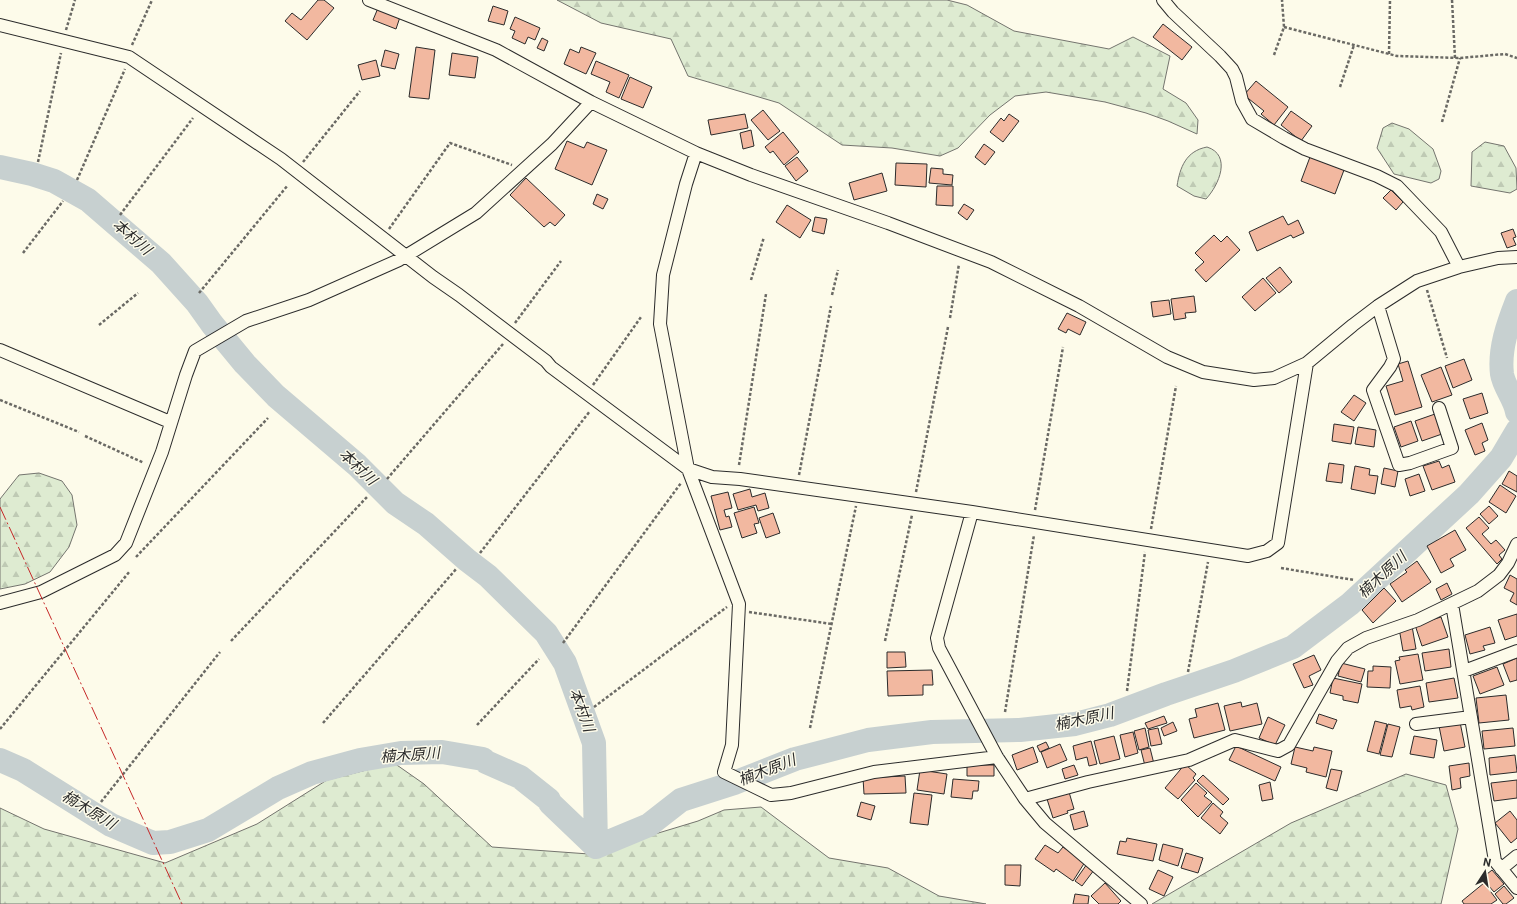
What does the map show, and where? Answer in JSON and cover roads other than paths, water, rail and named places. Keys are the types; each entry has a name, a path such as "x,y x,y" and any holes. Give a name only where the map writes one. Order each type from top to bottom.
{"street":[{"path":"369,0 496,50 591,102 696,153 751,175 888,223 991,262 1080,306 1167,357 1203,372 1233,378 1254,380 1274,378 1307,363 1378,306 1417,281 1459,266 1498,258 1517,256"},
{"path":"1163,0 1173,12 1232,69 1236,77 1242,101 1252,118 1284,138 1306,149 1378,176 1397,186 1441,232 1459,266"},
{"path":"0,25 129,57 281,159 406,256 546,361 551,367 688,469 712,476 972,512 1248,556 1267,551 1278,543 1307,363"},
{"path":"0,602 41,592 116,555 126,543 162,452 170,422 195,351 246,321 309,300 406,256 476,213 552,144 591,102"},
{"path":"696,153 686,184 663,275 660,324 688,469 739,604 732,745 724,772 771,796 791,793 874,772 994,752"},
{"path":"1378,306 1394,359 1374,390 1398,465 1410,463 1452,448 1439,408"},
{"path":"0,350 170,422"},
{"path":"972,512 937,638 939,648 994,752 1025,799 1045,823 1141,904"},
{"path":"1025,799 1088,782 1189,760 1235,740 1278,751 1289,745 1337,661 1348,648 1366,638 1418,620 1478,591 1498,575 1508,562 1517,544"},
{"path":"1452,604 1495,861 1517,888"},
{"path":"1464,671 1517,651"},
{"path":"1416,724 1471,717"},
{"path":"1501,869 1517,856"}],"waterway":[{"name":"本村川","path":"0,167 32,174 54,181 88,200 161,263 197,303 245,364 276,396 357,465 395,503 426,524 467,560 488,576 546,633 565,663 594,743 596,847"},
{"name":"楠木原川","path":"1517,301 1505,337 1501,365 1503,379 1517,412"},
{"name":"楠木原川","path":"596,847 649,825 681,800 734,783 795,759 868,740 932,732 1020,730 1075,724 1110,715 1234,671 1293,647 1350,604 1469,494 1501,458 1517,431"},
{"name":"楠木原川","path":"0,760 23,770 111,825 153,843 170,842 208,830 278,788 312,773 360,760 401,753 442,752 483,759 486,762 520,777 549,800 550,803 596,847"}]}
